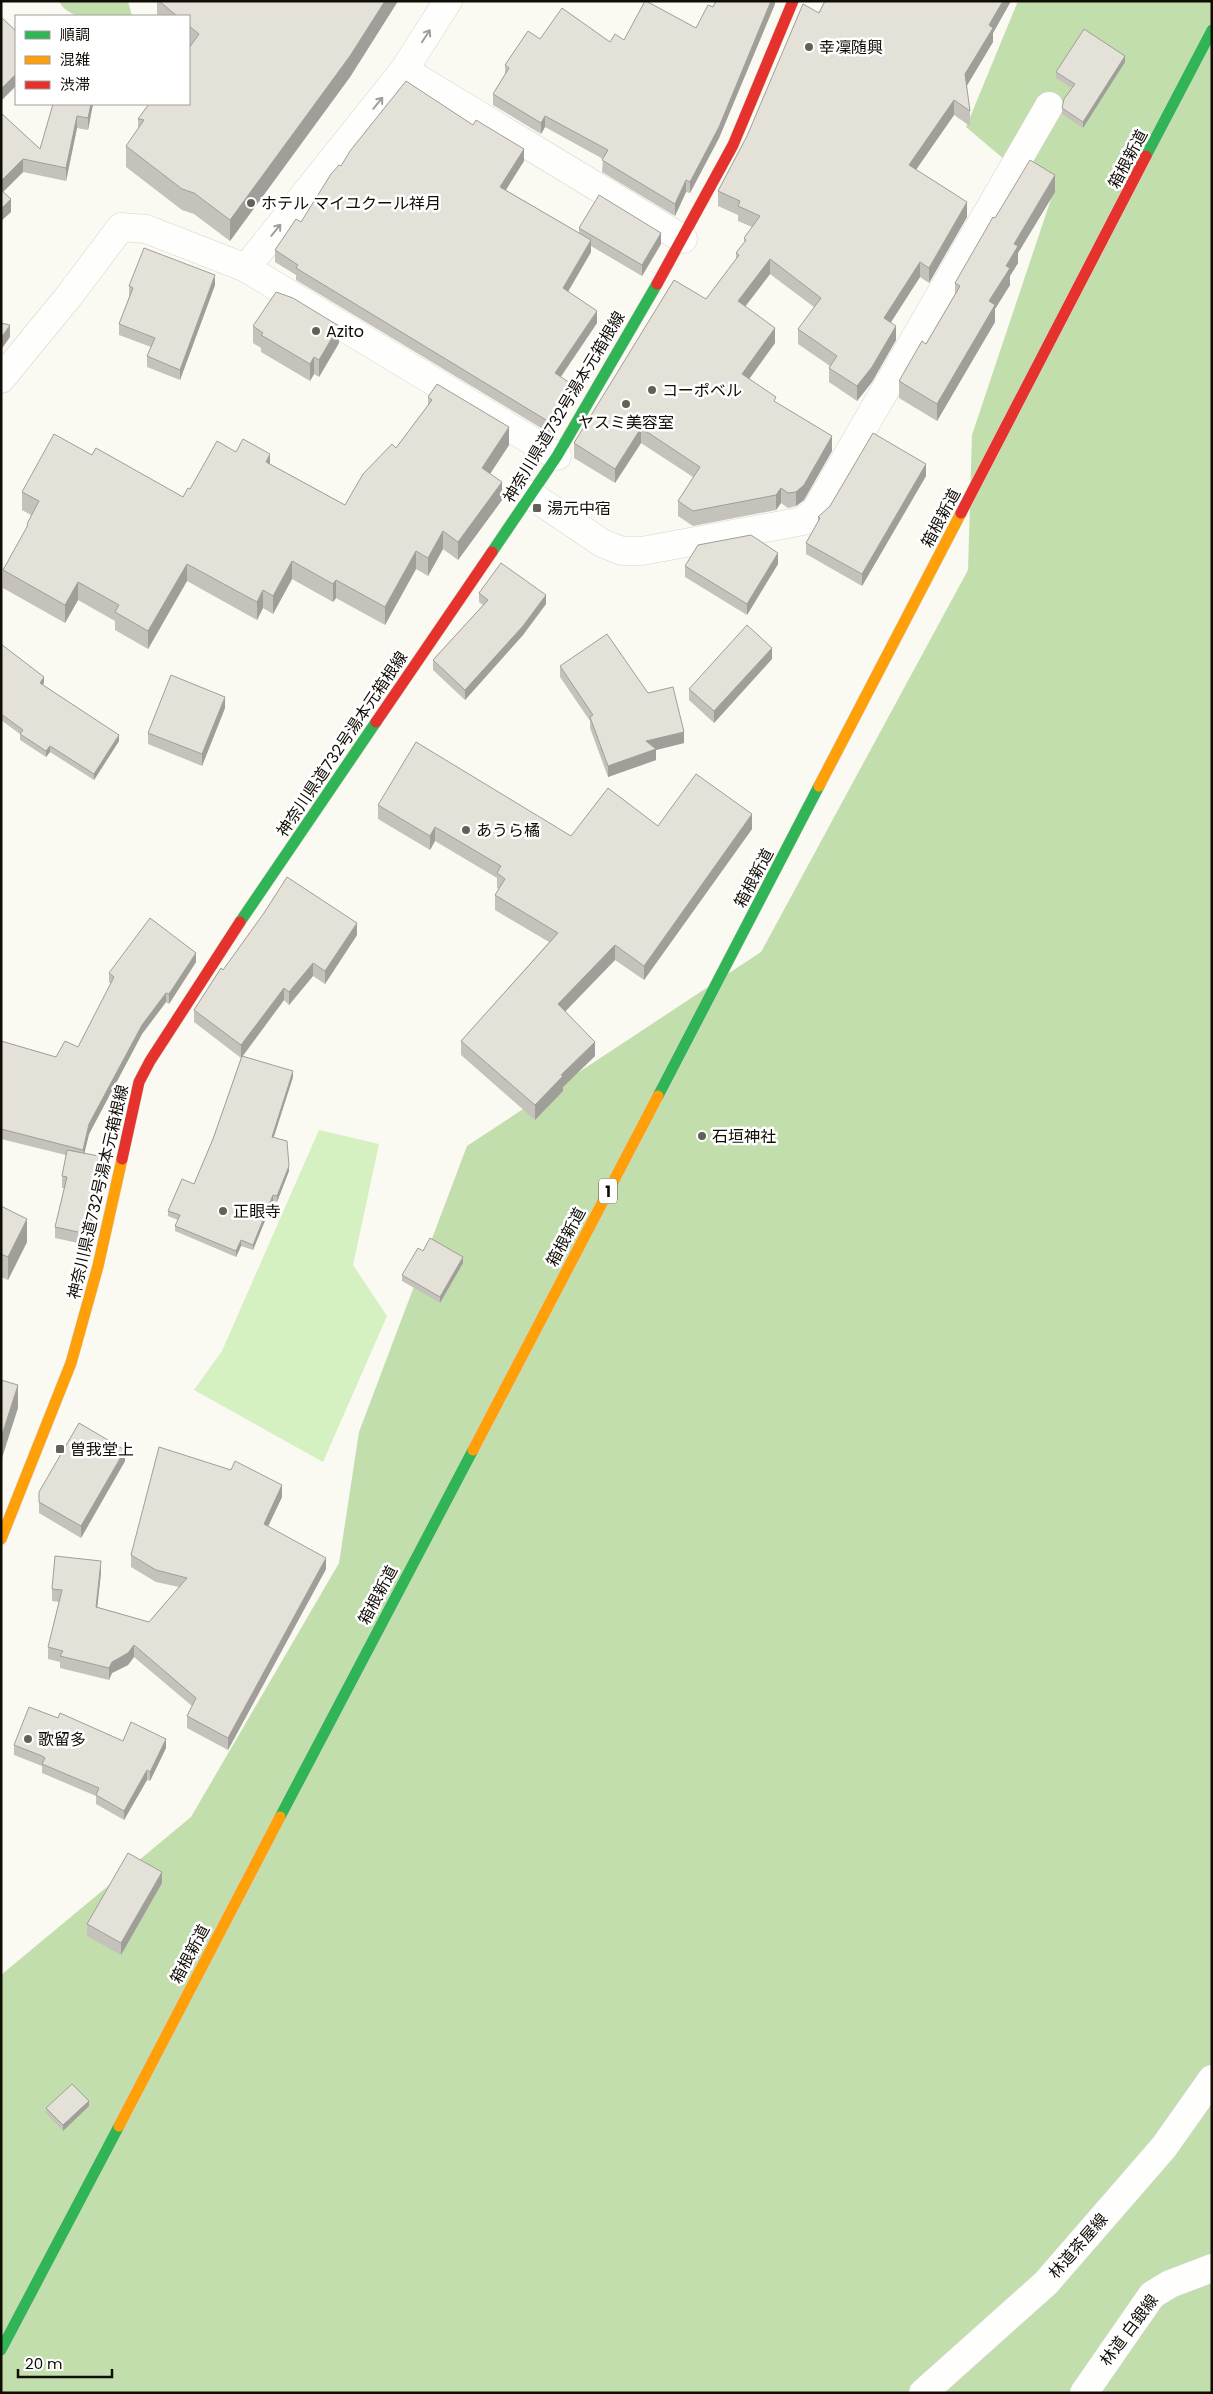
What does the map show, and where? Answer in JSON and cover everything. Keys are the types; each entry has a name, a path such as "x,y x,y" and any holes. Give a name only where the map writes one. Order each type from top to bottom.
{"main road":[{"name":"神奈川県道732号湯本元箱根線","path":"1,1539 43,1439 85,1318 98,1273 139,1082 150,1061 260,892 557,456 683,239 733,145 793,1"},
{"name":"箱根新道","path":"1,2350 665,1083 1212,30"}],"street":[{"path":"246,268 404,70 448,1"},
{"path":"404,70 683,239"},
{"path":"530,494 602,543 622,550 642,552 803,521 816,510 1049,106"},
{"path":"1,379 69,296 121,227 146,229 246,268 557,456"},
{"name":"林道茶屋線","path":"923,2393 1046,2283 1164,2147 1212,2079"},
{"name":"林道 白銀線","path":"1084,2393 1152,2295 1170,2284 1212,2268"}],"green space":[{"path":"59,1 128,1 132,15 78,15 65,9"},
{"path":"1018,1 1212,1 1212,2393 1,2393 1,1975 191,1817 339,1563 359,1432 467,1146 761,952 968,570 972,435 1051,199 966,127"},
{"path":"319,1130 379,1144 353,1265 387,1316 323,1462 194,1390 222,1351"}],"building":[{"path":"159,1 385,1 350,56 230,220 194,193 182,189 126,146 144,120 138,119 148,105 190,105 190,47 199,34 190,27 190,15 176,15"},
{"path":"645,1 696,28 708,5 713,7 716,1 771,1 719,127 690,182 686,180 675,204 602,160 608,150 545,116 541,123 493,94 509,68 505,65 528,31 540,39 562,8 610,42 615,34 624,40"},
{"path":"825,1 1003,1 989,25 993,28 965,74 970,111 954,100 909,165 967,202 929,268 920,262 884,318 896,326 872,367 857,386 829,368 837,356 798,329 821,298 770,259 738,301 775,328 742,374 776,397 774,401 832,436 804,485 796,492 788,493 781,488 776,495 693,511 678,501 700,467 641,428 615,469 574,443 674,280 706,299 739,255 736,253 746,240 744,238 760,216 738,206 740,201 718,191 747,136 803,4 819,13"},
{"path":"1,17 15,30 15,75 1,89"},
{"path":"1084,29 1125,56 1083,122 1062,108 1064,99 1075,84 1056,72"},
{"path":"406,81 473,125 476,120 524,149 500,187 591,240 563,288 597,311 555,373 573,385 551,423 296,268 298,265 275,250 296,219 301,222 331,174 339,165 341,166 350,151"},
{"path":"53,105 91,105 88,118 77,116 66,168 23,159 1,181 1,113 40,149"},
{"path":"1030,160 1055,175 1014,244 1018,246 1006,266 1010,268 989,301 995,305 937,404 899,381 922,341 926,344 960,286 955,283 993,217 995,218"},
{"path":"1,190 11,199 1,209"},
{"path":"599,195 661,233 642,265 579,228"},
{"path":"144,248 215,275 180,370 147,356 155,338 119,324 133,288 129,286"},
{"path":"276,292 293,298 339,326 319,360 314,357 310,364 261,335 263,333 253,326"},
{"path":"1,323 10,325 1,338"},
{"path":"437,384 509,427 482,468 502,482 458,542 443,531 428,558 416,551 385,607 336,580 333,584 292,561 273,596 263,590 257,602 187,564 148,631 115,612 119,605 78,582 65,605 3,570 39,501 22,492 54,434 92,455 96,448 183,497 188,488 190,489 217,441 236,452 243,439 270,454 266,462 345,505 363,474 392,444 396,448 432,400 428,397"},
{"path":"873,433 926,464 862,574 806,543 820,518 818,517 830,506"},
{"path":"751,535 778,553 747,604 685,566 698,545"},
{"path":"501,563 546,595 523,626 465,690 433,660 488,600 479,593"},
{"path":"747,625 772,648 714,711 689,689"},
{"path":"607,634 648,693 673,687 684,732 646,741 656,749 608,766 590,717 593,715 560,666"},
{"path":"1,644 44,677 40,683 119,735 94,774 50,746 46,751 20,734 23,730 1,714"},
{"path":"171,675 225,697 202,754 148,733"},
{"path":"416,742 571,836 608,788 658,826 696,774 752,814 644,966 615,945 558,1004 595,1042 561,1075 563,1076 535,1105 461,1041 558,933 495,895 505,879 497,873 501,866 435,827 430,836 378,805"},
{"path":"287,877 357,923 325,971 313,963 289,992 284,988 241,1045 194,1010 221,968 223,970"},
{"path":"150,918 196,953 169,994 166,993 142,1025 89,1124 83,1150 1,1129 1,1041 56,1057 65,1041 78,1047 114,977 109,973"},
{"path":"242,1056 293,1071 272,1137 287,1141 289,1166 277,1196 273,1195 253,1245 241,1240 236,1251 175,1226 180,1215 168,1211 182,1179 194,1184 213,1139"},
{"path":"67,1150 104,1157 87,1234 55,1227 67,1177 62,1176"},
{"path":"1,1206 27,1219 8,1257 1,1254"},
{"path":"430,1238 463,1257 440,1297 402,1275 418,1248 423,1251"},
{"path":"1,1380 18,1385 1,1438"},
{"path":"79,1423 125,1450 81,1526 39,1502 39,1492"},
{"path":"159,1447 231,1470 235,1461 282,1485 264,1524 326,1558 228,1738 187,1716 196,1698 134,1645 128,1653 112,1662 109,1668 60,1656 63,1651 48,1647 62,1590 52,1589 55,1556 101,1561 96,1607 149,1622 187,1578 156,1570 131,1555"},
{"path":"29,1707 58,1718 60,1713 123,1741 131,1722 166,1739 150,1772 147,1770 124,1811 96,1795 99,1788 42,1764 45,1758 14,1745"},
{"path":"128,1853 162,1872 121,1943 87,1924"},
{"path":"72,2084 89,2101 63,2125 46,2108"}],"traffic: fast":[{"path":"1146,156 1212,30"},
{"path":"492,552 557,456 657,284"},
{"path":"240,922 376,722"},
{"path":"658,1096 819,786"},
{"path":"280,1817 473,1450"},
{"path":"1,2350 119,2126"}],"traffic: slow":[{"path":"819,786 961,513"},
{"path":"473,1450 658,1096"},
{"path":"1,1539 71,1363 98,1266 122,1159"},
{"path":"119,2126 280,1817"}],"traffic: jam":[{"path":"657,284 733,145 793,1"},
{"path":"961,513 1146,156"},
{"path":"376,722 492,552"},
{"path":"122,1159 139,1082 150,1061 240,922"}],"place":[{"name":"幸凜随興","path":"809,47"},
{"name":"ホテル マイユクール祥月","path":"251,203"},
{"name":"Azito","path":"316,331"},
{"name":"コーポベル","path":"652,390"},
{"name":"ヤスミ美容室","path":"626,404"},
{"name":"湯元中宿","path":"537,508"},
{"name":"あうら橘","path":"466,830"},
{"name":"石垣神社","path":"702,1136"},
{"name":"正眼寺","path":"223,1211"},
{"name":"曽我堂上","path":"60,1449"},
{"name":"歌留多","path":"28,1739"}]}
